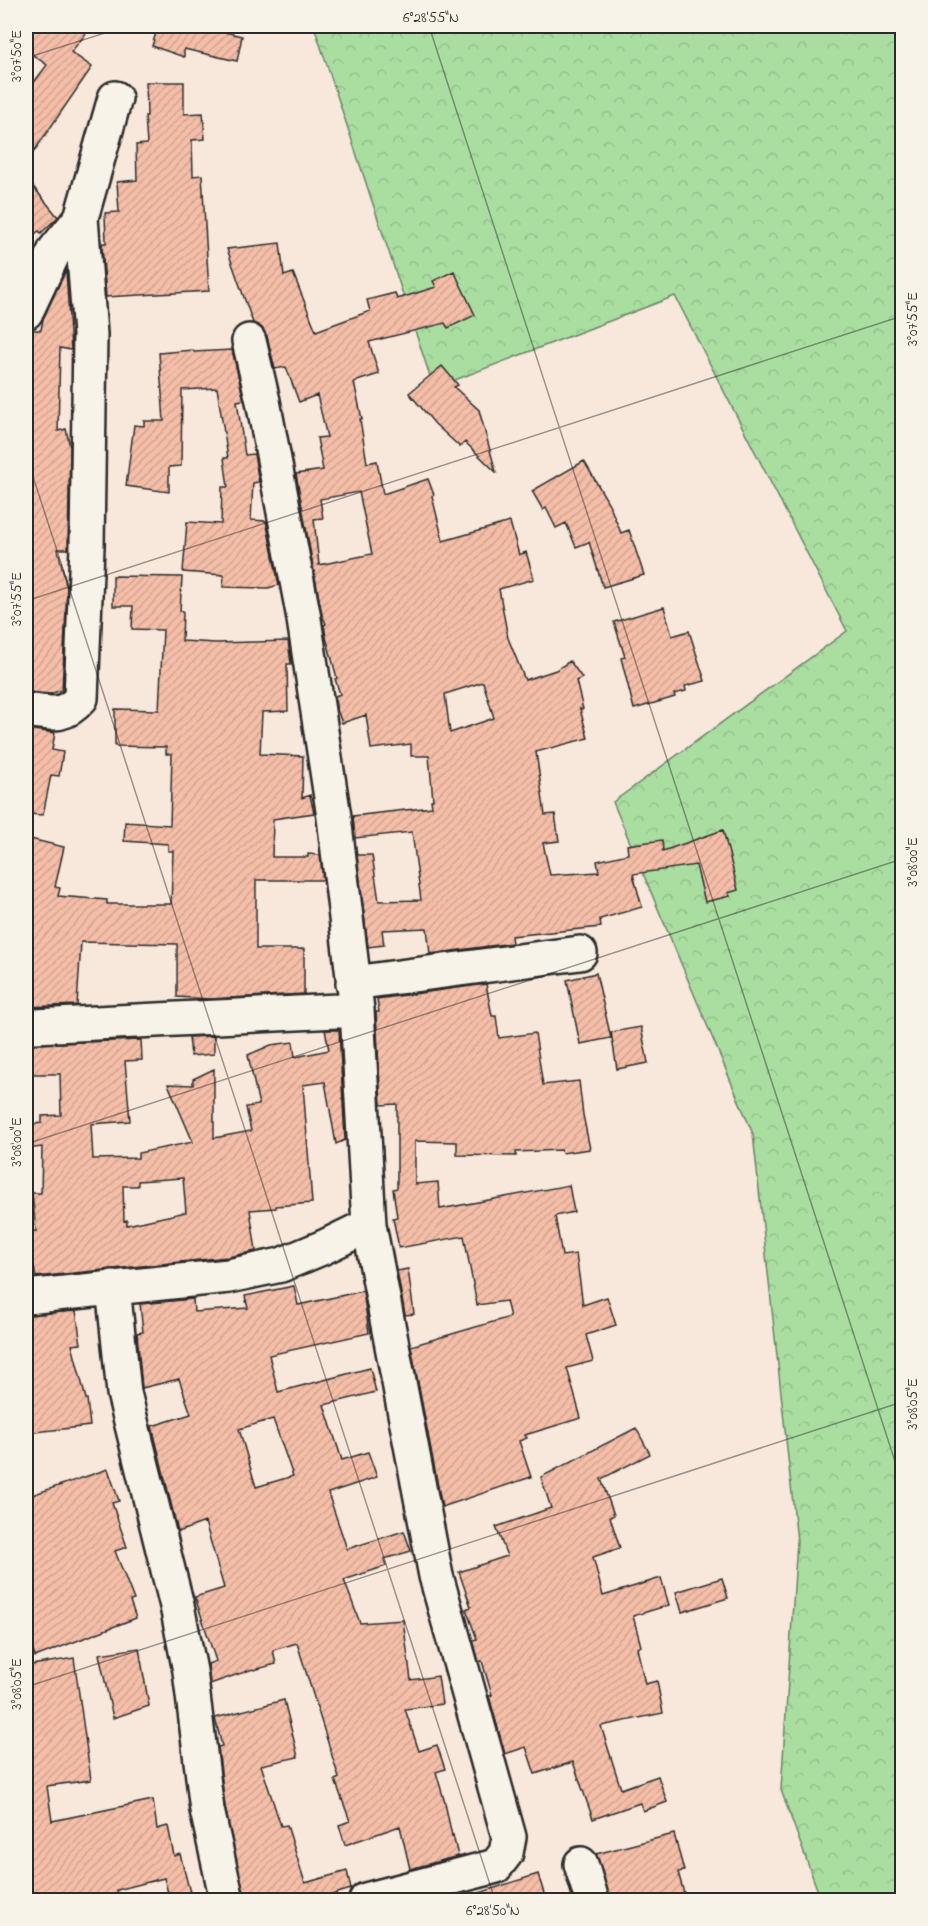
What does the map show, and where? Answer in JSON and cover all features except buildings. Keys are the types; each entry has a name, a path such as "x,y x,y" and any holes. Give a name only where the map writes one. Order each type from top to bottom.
{"street":[{"path":"26,710 54,714 72,708 81,698 87,546 90,334 81,218 116,98"},
{"path":"26,312 55,250 81,218"},
{"path":"249,340 263,401 303,613 334,818 355,996 369,1225 436,1576 509,1836 506,1853 496,1866 366,1900"},
{"path":"26,1025 355,996 580,953"},
{"path":"26,1297 229,1276 281,1264 324,1247 369,1225"},
{"path":"113,1287 124,1393 186,1649 207,1810 227,1900"},
{"path":"581,1864 592,1900"}],"green space":[{"path":"314,26 902,26 902,1900 821,1900 781,1790 797,1541 753,1134 613,802 847,631 675,296 434,388"}]}
